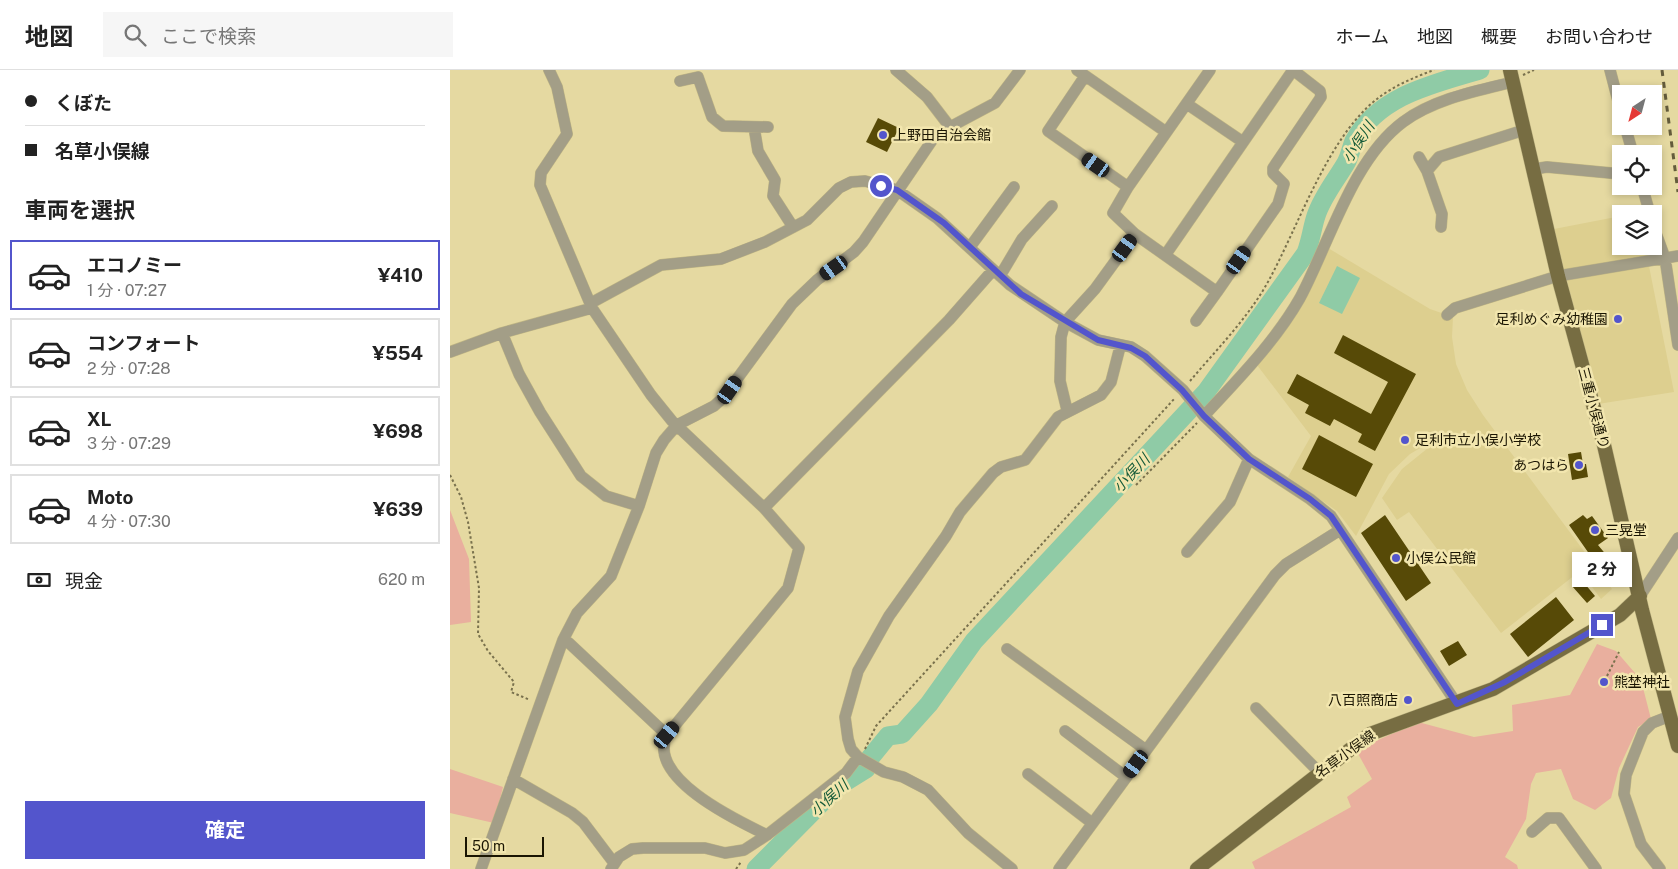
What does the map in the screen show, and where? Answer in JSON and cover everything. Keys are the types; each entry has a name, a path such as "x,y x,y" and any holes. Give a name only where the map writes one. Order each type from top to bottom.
{"main road":[{"name":"三重小俣通り","path":"1511,76 1558,276 1604,445 1678,746"},
{"name":"名草小俣線","path":"1197,869 1353,745 1380,729 1457,704 1513,678 1620,615 1640,596"}],"street":[{"path":"549,70 557,87 568,134 541,173 540,185 592,306 651,395 677,425 764,508 799,548 791,583 667,735 663,743 665,756 673,772 684,785 706,802 767,836"},
{"path":"896,70 927,97 950,127"},
{"path":"481,869 563,640 577,613 612,576 640,506 656,453 677,425 714,406 723,398 792,304 817,280 854,252 863,242 888,208 897,190 927,146 950,127 994,103 1020,70"},
{"path":"1166,254 1293,70 1320,91 1321,97 1273,168 1273,173 1284,184 1278,204 1196,321"},
{"path":"1610,70 1614,85"},
{"path":"1206,71 1187,104 1128,187 1113,213 1135,234 1166,254 1217,292"},
{"path":"1128,187 1048,131 1081,73 1166,132"},
{"path":"1203,414 1273,338 1299,299 1351,191 1369,161 1392,131 1421,111 1511,76"},
{"path":"680,81 698,77 712,117 716,123 723,126 768,127"},
{"path":"1187,104 1243,142"},
{"path":"754,128 758,151 775,180 773,196 793,227"},
{"path":"1427,171 1439,157 1524,130"},
{"path":"1419,157 1427,171 1442,214 1441,227"},
{"path":"1534,169 1547,167 1612,173"},
{"path":"450,352 502,333 592,306 661,265 732,256 807,220 839,188 846,184 864,181 897,190 944,223 996,273 1021,294 1098,340 1120,347 1131,348 1145,356 1249,459 1310,499 1331,516 1457,704"},
{"path":"970,247 1014,188"},
{"path":"764,508 996,273 1022,239 1052,206"},
{"path":"1067,410 1060,381 1061,337 1065,322 1095,289 1135,234"},
{"path":"1662,250 1665,258 1678,345"},
{"path":"1447,315 1455,308 1558,276 1678,256"},
{"path":"502,333 519,374 540,412 581,476 606,496 640,506"},
{"path":"1012,869 968,833 928,790 903,777 884,772 860,758 851,749 846,717 858,671 889,616 946,536 960,512 984,483 1001,467 1025,460 1053,422 1067,410 1093,399 1105,390 1111,382 1120,347"},
{"path":"1187,552 1230,502 1249,459"},
{"path":"1058,869 1275,575 1286,564 1340,530"},
{"path":"1640,596 1678,538"},
{"path":"563,640 569,643 667,735"},
{"path":"1007,649 1146,750"},
{"path":"1256,708 1319,772"},
{"path":"1660,869 1641,844 1624,794 1626,775 1643,732 1652,723 1670,716"},
{"path":"1065,731 1126,778"},
{"path":"513,779 572,813 583,822 613,866 625,853 643,848 705,848 734,852 767,836 846,773 860,758"},
{"path":"1028,774 1092,823"},
{"path":"1532,832 1548,818 1559,818 1596,869"}],"path":[{"path":"1421,75 1423,70"},
{"path":"860,758 870,743 876,726 1183,392 1246,314 1268,281 1321,176 1345,135 1365,109 1378,97 1434,70"},
{"path":"1136,484 1203,414"},
{"path":"450,475 461,497 468,522 478,588 478,634 488,651 514,682 511,692 541,705"},
{"path":"1607,676 1619,652"}],"shaded area":[{"name":"足利めぐみ幼稚園","path":"1612,218 1612,255 1647,255 1674,392 1598,404 1554,229"},
{"name":"足利市立小俣小学校","path":"1328,248 1430,309 1453,317 1452,337 1456,364 1467,390 1483,415 1612,589 1601,599 1580,571 1501,633 1409,512 1397,520 1382,498 1402,469 1428,448 1427,444 1410,454 1389,474 1356,536 1337,511 1288,477 1311,436 1257,365"},
{"path":"1337,266 1360,278 1342,314 1319,303"},
{"path":"450,510 469,559 471,622 450,625"},
{"path":"1597,644 1616,651 1641,680 1651,719 1638,727 1619,768 1611,798 1595,810 1573,799 1561,769 1536,773 1531,784 1526,819 1505,857 1517,865 1518,869 1255,869 1252,862 1351,807 1347,797 1372,779 1356,750 1418,722 1474,737 1513,731 1512,705 1570,695"},
{"path":"450,769 503,787 494,823 450,813"}],"building":[{"name":"上野田自治会館","path":"878,118 899,128 887,152 866,142"},
{"path":"1343,335 1416,374 1375,451 1358,442 1362,434 1334,419 1330,426 1305,413 1309,405 1287,393 1297,374 1371,414 1388,382 1334,353"},
{"path":"1319,435 1373,464 1356,497 1302,469"},
{"path":"1581,452 1583,464 1586,464 1588,477 1572,480 1568,454"},
{"name":"小俣公民館","path":"1385,515 1431,583 1406,601 1361,533"},
{"path":"1583,515 1587,519 1592,516 1608,538 1598,545 1608,557 1597,565 1569,525"},
{"path":"1580,578 1595,596 1587,603 1572,586"},
{"path":"1556,597 1574,620 1528,657 1510,634"},
{"path":"1458,641 1467,655 1449,666 1440,651"}],"waterway":[{"name":"小俣川","path":"756,869 837,787 866,769 870,758 888,736 902,734 929,704 974,641 1206,392 1306,253 1325,195 1349,158 1354,141 1365,125 1378,112 1409,93 1480,70"}],"railway":[{"path":"1662,70 1678,192"}],"place":[{"name":"上野田自治会館","path":"883,135"},
{"name":"足利めぐみ幼稚園","path":"1618,319"},
{"name":"足利市立小俣小学校","path":"1405,440"},
{"name":"あつはら","path":"1579,465"},
{"name":"三晃堂","path":"1595,530"},
{"name":"小俣公民館","path":"1396,558"},
{"name":"熊埜神社","path":"1604,682"},
{"name":"八百照商店","path":"1408,700"}],"route":[{"path":"881,186 897,190 938,218 1010,286 1021,294 1098,340 1138,350 1153,361 1182,390 1204,416 1249,459 1310,499 1331,516 1457,704 1493,689 1602,625"}]}
